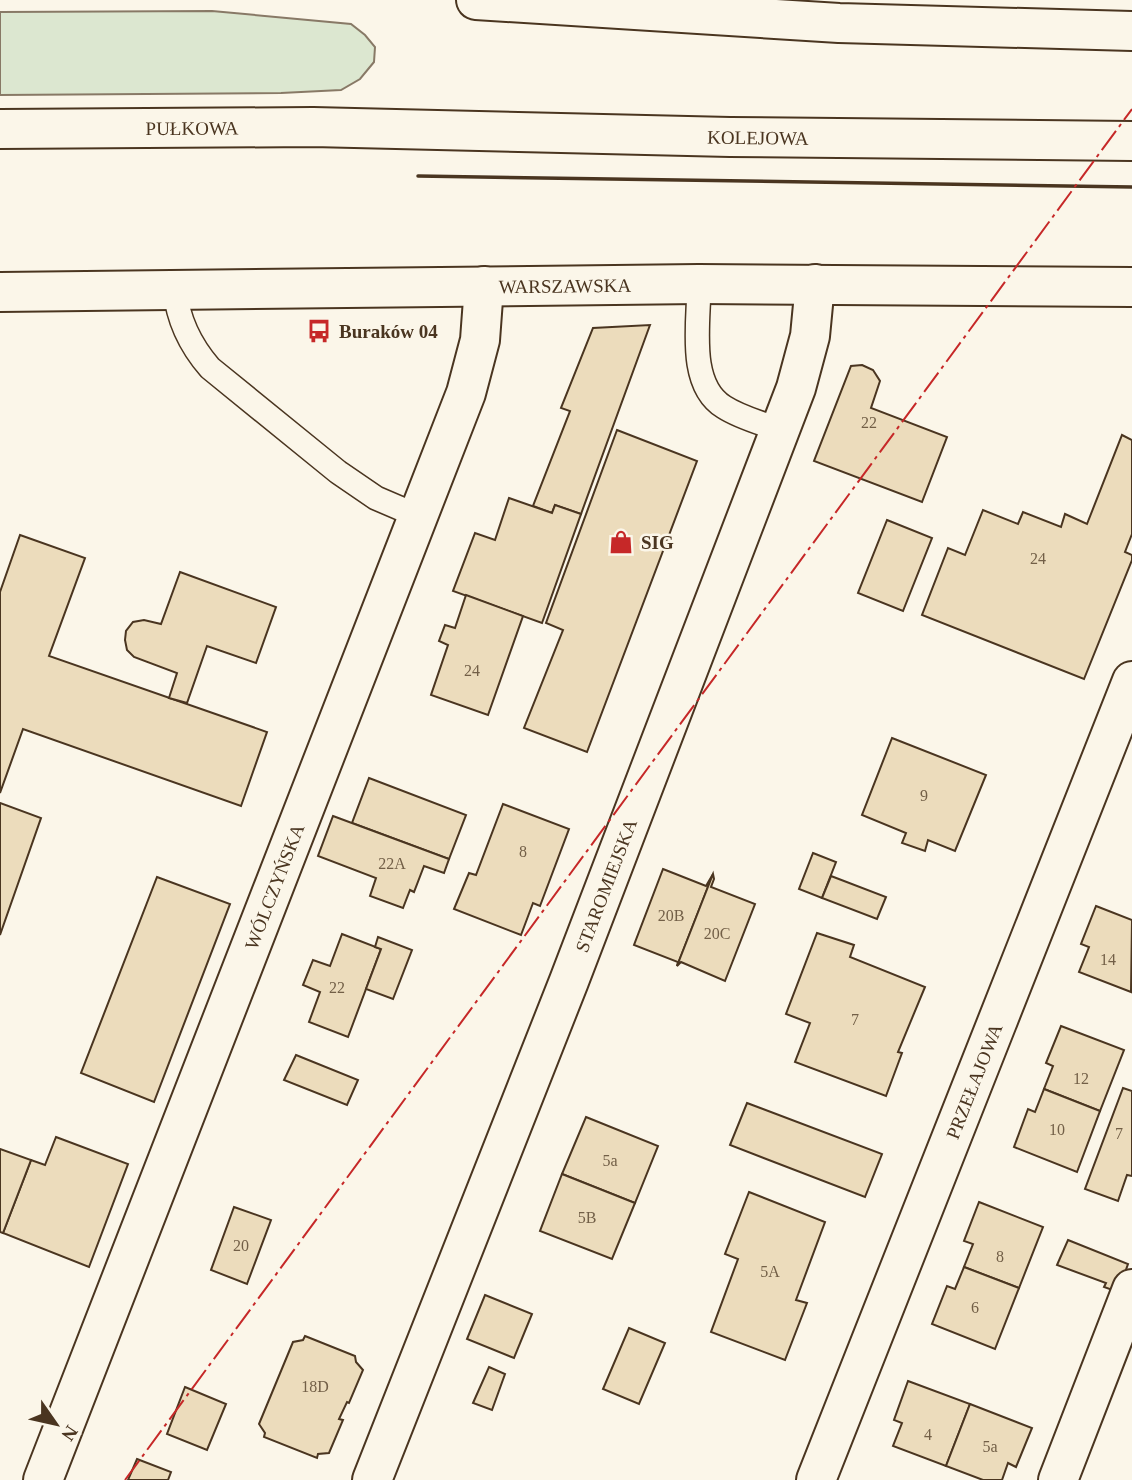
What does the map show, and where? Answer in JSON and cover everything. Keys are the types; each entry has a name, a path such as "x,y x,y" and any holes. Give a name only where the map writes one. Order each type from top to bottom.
{"main road":[{"path":"476,0 839,23 1132,31"},
{"name":"PUŁKOWA","path":"0,129 384,128"},
{"name":"KOLEJOWA","path":"384,128 730,137 1132,141"},
{"name":"WARSZAWSKA","path":"0,292 699,284 1132,287"},
{"name":"STAROMIEJSKA","path":"372,1480 525,1096 780,430 804,363 814,311 814,284"},
{"name":"WÓLCZYŃSKA","path":"43,1480 474,366 484,313 484,286"},
{"name":"PRZEŁAJOWA","path":"816,1480 1132,681"},
{"path":"1058,1480 1132,1289"}],"lane":[{"path":"699,284 699,363 702,383 715,401 733,412 780,430"},
{"path":"175,290 180,319 188,338 210,368 338,472 376,498 418,516"}],"green space":[{"path":"212,11 351,24 375,47 374,62 360,79 341,90 281,93 0,95 0,12"}],"building":[{"path":"650,325 581,514 555,505 552,513 533,506 570,411 561,408 593,328"},
{"path":"862,365 873,370 880,381 871,408 947,437 922,502 814,461 851,366"},
{"name":"SIG","path":"617,430 697,461 587,752 524,728 563,630 546,623"},
{"path":"1122,435 1132,440 1132,534 1125,552 1132,555 1132,560 1084,679 922,615 948,548 965,555 983,510 1018,524 1023,512 1061,527 1065,514 1087,524"},
{"path":"509,498 552,513 555,505 581,514 542,623 453,591 475,533 495,540"},
{"path":"887,520 932,538 903,611 858,593"},
{"path":"20,535 85,558 49,656 267,732 241,806 23,729 0,793 0,592"},
{"path":"180,572 276,607 256,663 207,646 187,703 169,698 177,673 134,657 127,650 125,640 126,631 133,622 144,620 161,624"},
{"path":"466,595 523,616 488,715 431,695 448,645 439,641 445,625 455,628"},
{"path":"892,738 986,775 955,851 928,840 925,851 902,843 906,833 862,815"},
{"path":"369,778 466,815 449,859 352,823"},
{"path":"0,803 41,818 0,935"},
{"path":"503,804 569,829 540,906 533,903 521,935 454,909 469,873 476,875"},
{"path":"333,816 449,859 444,873 424,866 414,892 410,890 403,908 370,896 376,878 318,856"},
{"path":"813,853 836,862 822,898 799,889"},
{"path":"663,869 706,886 713,874 677,966 678,962 634,945"},
{"path":"713,874 711,887 755,904 725,981 681,962 677,966"},
{"path":"831,876 886,897 877,919 822,898"},
{"path":"157,877 230,904 154,1102 81,1073"},
{"path":"1096,906 1132,920 1131,992 1079,972 1089,947 1081,944"},
{"path":"817,933 854,945 850,957 925,987 898,1052 902,1053 886,1096 795,1062 810,1023 786,1014"},
{"path":"342,934 381,949 348,1037 309,1022 320,992 303,985 313,960 330,966"},
{"path":"378,937 412,950 393,999 366,989 381,949 375,947"},
{"path":"1061,1026 1124,1050 1100,1111 1044,1089 1053,1066 1046,1063"},
{"path":"296,1055 358,1080 347,1105 284,1080"},
{"path":"1123,1088 1132,1091 1132,1176 1127,1175 1118,1201 1085,1189"},
{"path":"1044,1089 1100,1111 1077,1172 1014,1147 1028,1109 1035,1112"},
{"path":"747,1103 882,1154 865,1197 730,1145"},
{"path":"586,1117 658,1146 635,1203 562,1174"},
{"path":"56,1137 128,1164 89,1267 3,1233 31,1160 45,1165"},
{"path":"0,1149 31,1160 3,1233 0,1232"},
{"path":"562,1174 635,1203 612,1259 540,1231"},
{"path":"749,1192 825,1222 796,1300 807,1303 785,1360 711,1332 738,1259 725,1254"},
{"path":"979,1202 1043,1227 1019,1288 964,1267 973,1244 964,1241"},
{"path":"234,1207 271,1220 247,1284 211,1270"},
{"path":"1068,1240 1128,1264 1118,1292 1104,1287 1106,1283 1057,1265"},
{"path":"964,1267 1019,1288 995,1349 932,1324 947,1286 955,1289"},
{"path":"485,1295 532,1314 514,1358 467,1339"},
{"path":"629,1328 665,1343 639,1404 603,1389"},
{"path":"305,1336 355,1356 356,1362 363,1370 339,1419 343,1420 329,1453 318,1454 317,1458 264,1437 265,1433 259,1424 293,1342 303,1340"},
{"path":"489,1367 505,1374 492,1410 473,1403"},
{"path":"908,1381 970,1404 946,1466 893,1446 902,1423 894,1420"},
{"path":"185,1387 226,1404 207,1450 167,1434"},
{"path":"970,1404 1032,1428 1016,1467 1008,1463 1002,1480 983,1480 946,1466"},
{"path":"137,1459 171,1472 168,1480 128,1480"}],"wall":[{"path":"418,176 1132,187"}],"power":[{"path":"125,1480 1132,109"}],"place":[{"name":"Buraków 04","path":"319,331"},
{"name":"SIG","path":"621,542"}]}
